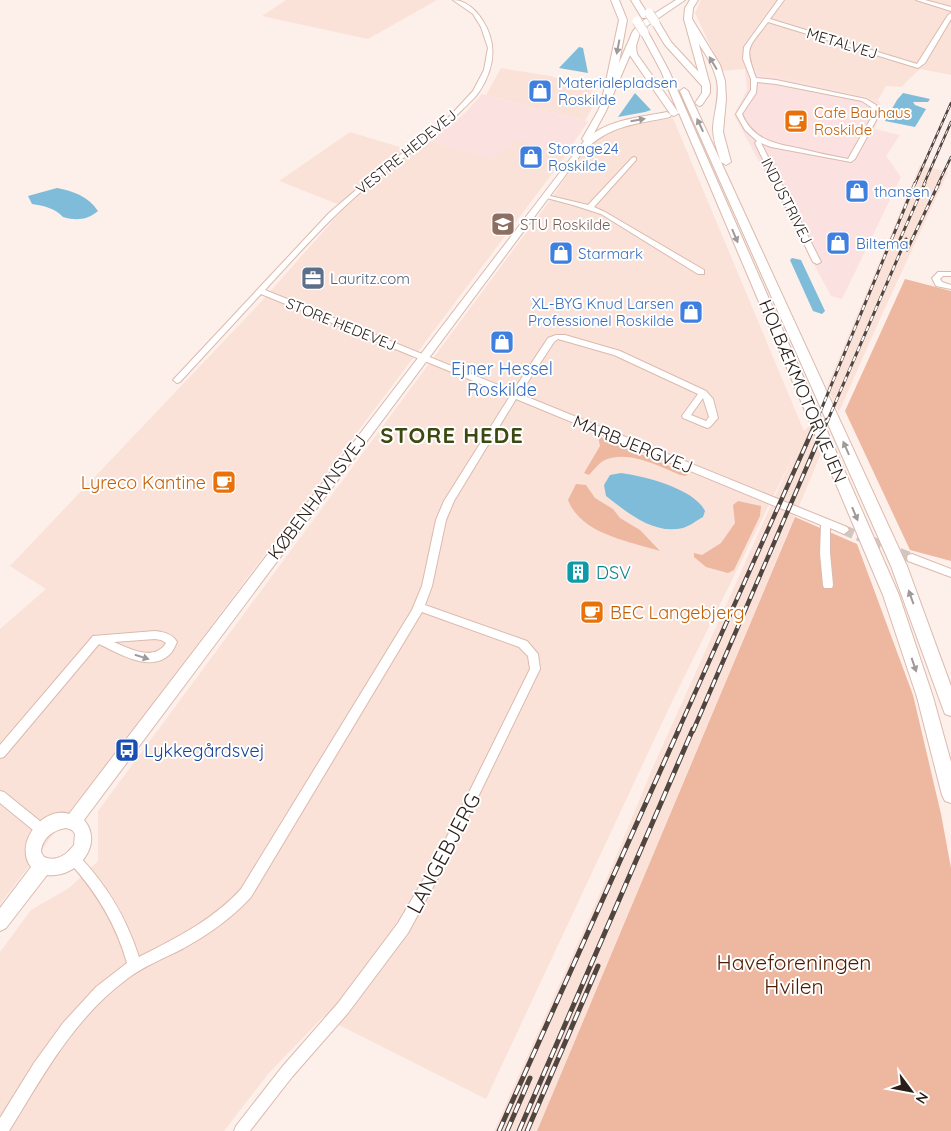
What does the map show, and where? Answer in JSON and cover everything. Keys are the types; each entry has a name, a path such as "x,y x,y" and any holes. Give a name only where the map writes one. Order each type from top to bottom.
{"highway":[{"path":"607,100 622,30 621,13 615,0"},
{"name":"HOLBÆKMOTORVEJEN","path":"635,0 891,595 925,697 951,795"},
{"path":"640,0 644,22 632,46 633,54 663,94 706,181 723,206"},
{"path":"688,19 697,38 720,75 722,84 718,130 720,147 736,191 739,212"},
{"path":"644,22 668,43 706,85"},
{"name":"HOLBÆKMOTORVEJEN","path":"644,22 673,66 899,566 951,709"}],"main road":[{"name":"KØBENHAVNSVEJ","path":"73,822 422,357 546,197 579,150 607,100 644,22 644,24 680,0"},
{"path":"694,0 689,8 688,19 706,85 706,93 698,103"},
{"name":"KØBENHAVNSVEJ","path":"579,150 590,139 610,127 667,115"},
{"path":"58,821 73,822 80,826 84,833 81,850 74,859 58,866 43,866 36,861 33,854 33,846 42,830 58,821"},
{"path":"0,922 43,866"}],"street":[{"name":"VESTRE HEDEVEJ","path":"177,380 345,201 450,118 476,90 488,66 491,48 484,27 475,13 456,0"},
{"path":"754,80 746,62 745,54 747,47 781,0"},
{"path":"919,0 951,9"},
{"name":"METALVEJ","path":"767,20 918,66 922,63 951,14"},
{"name":"INDUSTRIVEJ","path":"754,80 776,82 864,100 877,110 852,159 848,161 760,141 751,133 739,114 751,97 754,80"},
{"name":"INDUSTRIVEJ","path":"760,141 758,144 817,262"},
{"path":"590,208 634,159"},
{"path":"546,197 590,208 614,219 701,272"},
{"path":"951,274 942,274 936,278 940,284 951,287"},
{"name":"STORE HEDEVEJ","path":"260,291 422,357"},
{"path":"0,1131 69,1026 92,999 120,975 206,929 227,913 246,893 419,608 432,570 441,520 449,501 551,340 556,337 562,337 601,347 703,393"},
{"name":"MARBJERGVEJ","path":"422,357 844,530"},
{"path":"827,523 825,527 825,553 828,585"},
{"path":"912,558 951,573"},
{"name":"LANGEBJERG","path":"241,1131 287,1072 368,978 411,916 443,857 535,669 533,654 523,644 419,608"},
{"path":"0,753 97,639 155,635 163,636 172,642 169,650 162,657 150,659 97,639"},
{"path":"0,796 42,830"},
{"path":"74,859 91,875 106,894 118,916 135,966"}],"shaded area":[{"path":"286,0 437,0 368,39 262,16"},
{"path":"701,0 951,0 951,75 920,69 901,87 886,86 878,100 745,69 722,71 695,13"},
{"name":"Materialepladsen Roskilde","path":"501,68 550,76 593,87 588,100 595,103 585,121 486,95"},
{"path":"745,69 878,100 883,109 874,129 900,135 886,156 901,177 842,299 831,296 734,115 747,90"},
{"path":"482,94 588,122 550,176 430,141 465,113"},
{"path":"673,118 804,431 811,424 823,449 537,1131 494,1131 613,864 653,767 795,452 670,706 486,1099 323,1017 268,1074 224,1131 0,1131 0,952 31,910 69,888 98,861 98,811 548,203 586,148 602,134 619,128"},
{"path":"350,132 416,152 430,141 493,159 516,140 567,154 0,904 0,629 46,589 10,566 260,303 345,207 279,181"},
{"path":"920,165 948,172 839,412 827,387"}],"green space":[{"path":"905,279 951,291 951,561 910,550 845,411"},
{"path":"598,436 688,474 686,476 680,475 642,460 622,457 603,461 589,475 584,473 600,446"},
{"path":"576,484 586,485 595,498 613,509 620,518 640,530 660,551 607,534 583,521 574,512 568,500"},
{"path":"738,501 761,506 760,516 734,570 728,573 706,567 694,557 694,553 702,555 721,543 735,523 733,505"},
{"name":"Haveforeningen Hvilen","path":"795,517 857,544 913,695 941,814 951,868 951,1131 537,1131"}],"water":[{"path":"579,47 583,48 588,73 559,68"},
{"path":"635,93 651,110 618,117"},
{"path":"903,93 930,99 928,102 913,102 915,105 926,109 915,127 885,121"},
{"path":"57,188 80,195 98,211 86,218 63,217 49,208 32,204 28,196"},
{"path":"792,258 801,260 825,311 822,314 813,311 790,260"},
{"path":"621,473 642,477 680,490 699,503 705,511 703,517 686,527 672,529 662,528 642,521 606,496 604,485 610,475"}],"tunnel":[{"path":"844,530 912,558"}],"railway":[{"path":"915,184 951,103"},
{"path":"924,184 951,122"},
{"path":"938,184 951,157"},
{"path":"816,422 915,183"},
{"path":"897,246 925,183"},
{"path":"907,250 939,183"},
{"path":"827,422 906,239"},
{"path":"678,731 817,420"},
{"path":"693,731 827,420"},
{"path":"499,1131 679,729"},
{"path":"519,1131 693,729"},
{"path":"527,1131 598,966"},
{"path":"507,1131 530,1078"}],"place":[{"name":"Materialepladsen Roskilde","path":"540,91"},
{"name":"Cafe Bauhaus Roskilde","path":"796,121"},
{"name":"Storage24 Roskilde","path":"531,157"},
{"name":"thansen","path":"857,191"},
{"name":"STU Roskilde","path":"503,224"},
{"name":"Biltema","path":"838,243"},
{"name":"Starmark","path":"561,253"},
{"name":"Lauritz.com","path":"313,278"},
{"name":"XL-BYG Knud Larsen Professionel Roskilde","path":"691,312"},
{"name":"Ejner Hessel Roskilde","path":"502,342"},
{"name":"Lyreco Kantine","path":"224,482"},
{"name":"DSV","path":"578,572"},
{"name":"BEC Langebjerg","path":"592,612"},
{"name":"Lykkegårdsvej","path":"127,750"}],"district":[{"name":"STORE HEDE","path":"452,435"}]}
